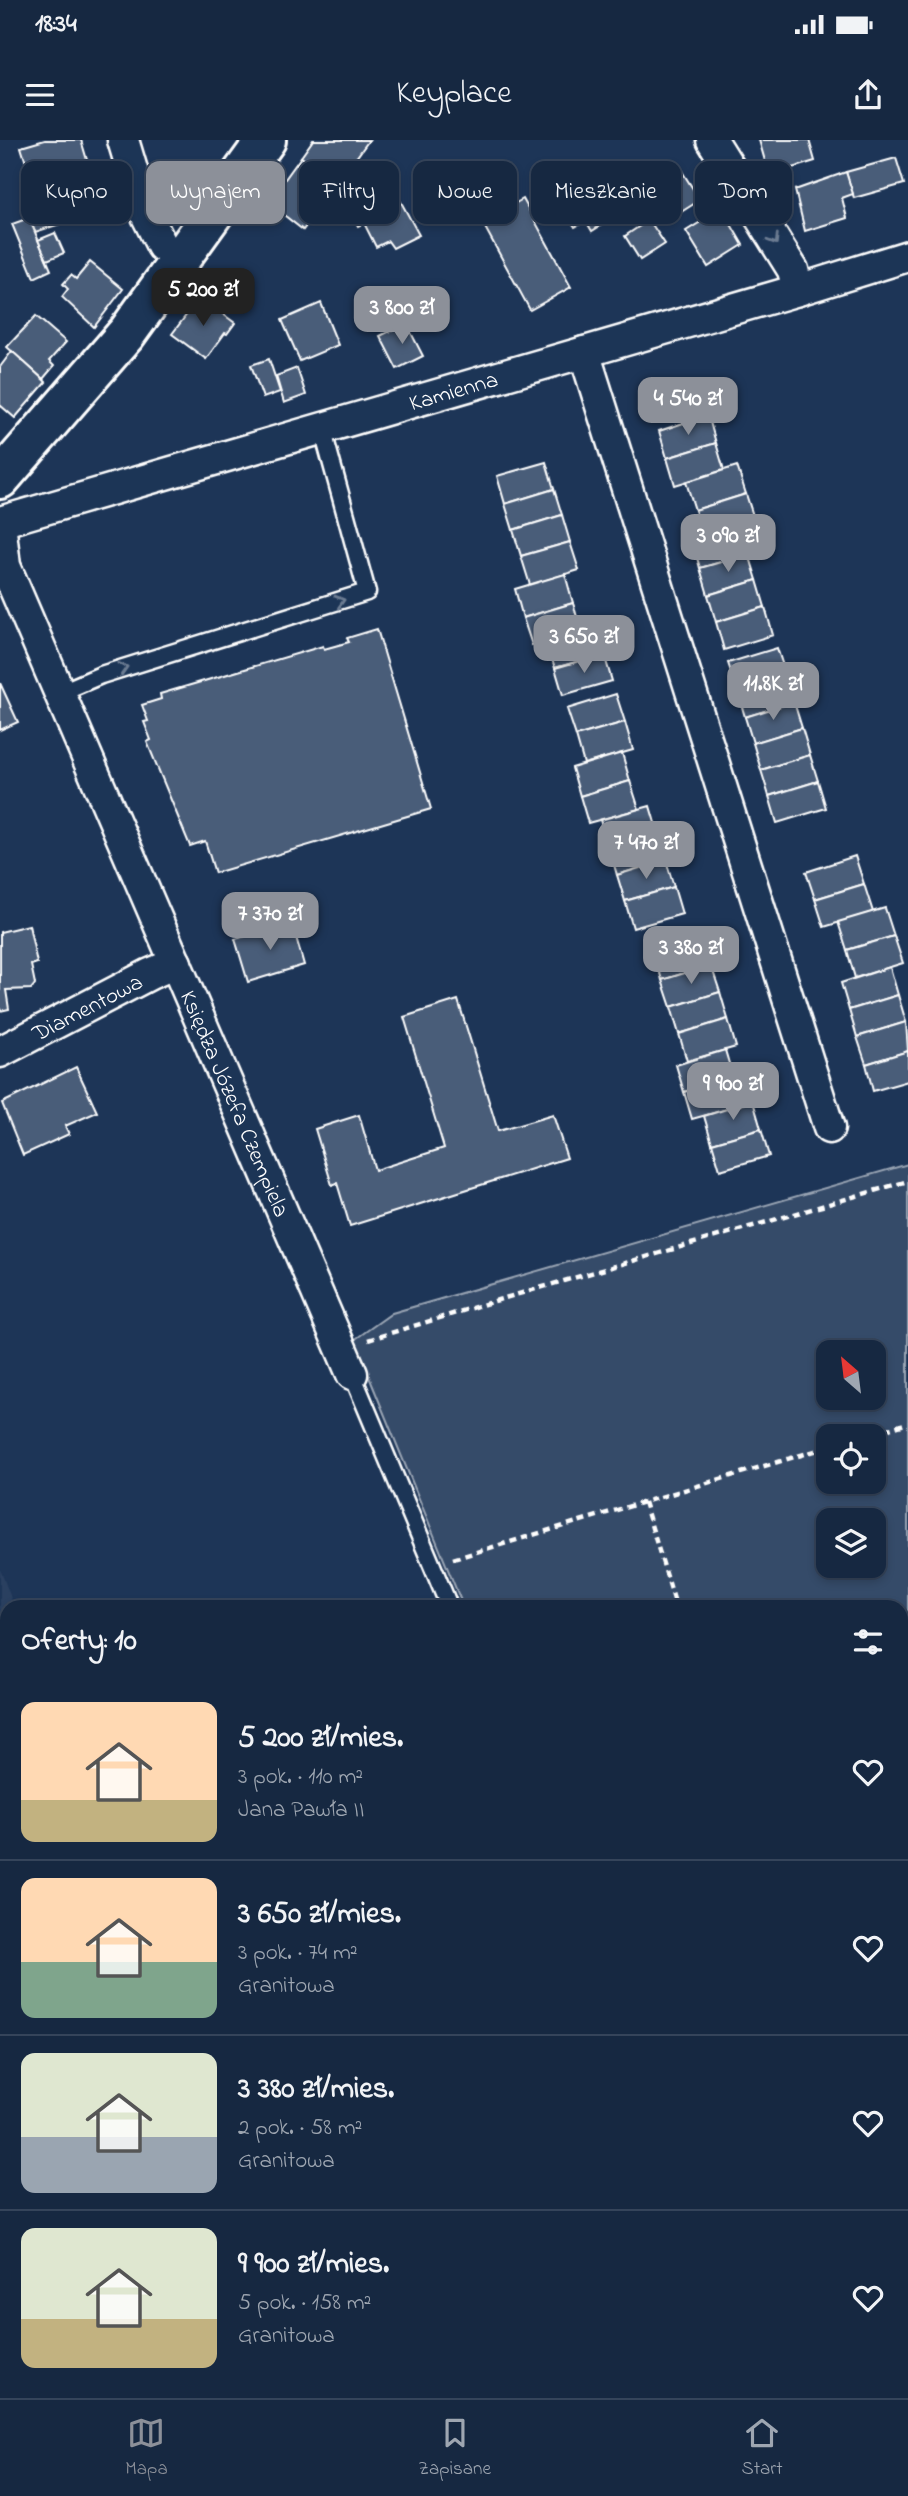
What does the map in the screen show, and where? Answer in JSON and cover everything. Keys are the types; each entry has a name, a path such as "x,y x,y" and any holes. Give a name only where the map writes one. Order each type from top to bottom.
{"street":[{"path":"123,140 144,210 162,246 181,258"},
{"path":"0,479 127,333 266,140"},
{"path":"712,140 793,270 798,290"},
{"name":"Kamienna","path":"0,522 908,256"},
{"path":"584,352 828,1128"},
{"name":"Księdza Józefa Czempiela","path":"0,522 5,566 346,1362"},
{"name":"Diamentowa","path":"0,1052 176,963"}],"lane":[{"path":"59,693 101,675 367,592 322,428"},
{"path":"346,1362 446,1600"}],"path":[{"path":"346,1362 498,1300 908,1181"},
{"path":"886,1430 908,1423"},
{"path":"432,1566 816,1451"},
{"path":"645,1502 674,1600"}],"shaded area":[{"path":"908,1164 908,1600 461,1600 354,1340 392,1313"},
{"path":"0,1569 12,1600 0,1600"}],"building":[{"path":"45,140 81,140 87,161 25,161 21,147"},
{"path":"313,140 369,140 354,161 306,161 301,157"},
{"path":"759,140 809,140 815,161 792,168 792,161 765,161"},
{"path":"301,157 306,161 299,161 299,224 307,224 303,230 285,216 285,179"},
{"path":"896,158 904,184 854,198 846,172"},
{"path":"681,170 695,192 695,203 681,212"},
{"path":"846,172 853,194 842,198 847,218 805,231 795,190"},
{"path":"523,199 531,214 531,224 537,224 571,287 530,310 483,224 517,224 517,202"},
{"path":"401,202 419,235 393,248 388,241 376,247 364,224 399,224"},
{"path":"21,221 21,224 32,224 51,270 34,278 12,224"},
{"path":"32,224 60,224 35,232"},
{"path":"588,224 603,224 592,231"},
{"path":"643,224 652,224 665,244 640,260 625,236"},
{"path":"697,224 731,224 743,245 708,267 686,231"},
{"path":"55,233 64,253 47,260 38,240"},
{"path":"90,262 123,289 94,327 62,297 68,289 63,284 71,275 76,279"},
{"path":"200,297 235,323 206,359 172,334"},
{"path":"321,303 338,345 300,361 282,320"},
{"path":"36,316 66,342 49,361 54,366 43,379 7,347"},
{"path":"406,323 423,356 397,369 380,336"},
{"path":"12,351 46,382 15,418 0,405 0,367"},
{"path":"269,359 280,392 263,398 251,365"},
{"path":"297,368 306,395 284,403 276,376"},
{"path":"708,415 716,443 667,458 659,431"},
{"path":"716,443 724,470 675,485 667,458"},
{"path":"546,462 554,489 505,504 497,476"},
{"path":"737,466 746,494 695,510 686,482"},
{"path":"554,489 562,515 513,530 505,504"},
{"path":"746,494 755,522 703,538 695,510"},
{"path":"562,515 570,542 521,556 513,530"},
{"path":"741,526 749,554 700,568 692,541"},
{"path":"570,542 579,570 530,585 521,556"},
{"path":"749,554 757,580 708,595 700,568"},
{"path":"565,574 573,603 523,618 515,589"},
{"path":"757,580 765,607 716,622 708,595"},
{"path":"573,603 581,631 532,645 523,618"},
{"path":"765,607 773,635 724,650 716,622"},
{"path":"596,627 604,654 555,668 546,641"},
{"path":"377,629 431,809 215,873 205,841 190,846 147,742 151,740 144,722 148,721 142,705 161,699 160,694 323,646 324,649 349,642 347,638"},
{"path":"777,648 786,675 737,690 728,663"},
{"path":"604,654 612,681 563,695 555,668"},
{"path":"786,675 794,702 745,717 737,690"},
{"path":"0,683 18,722 0,730"},
{"path":"616,694 625,722 576,736 567,709"},
{"path":"794,702 802,728 753,743 745,717"},
{"path":"625,722 633,750 584,764 576,736"},
{"path":"802,728 810,755 761,770 753,743"},
{"path":"622,753 630,781 580,796 572,768"},
{"path":"810,755 818,781 769,796 761,770"},
{"path":"630,781 639,809 588,823 580,796"},
{"path":"818,781 826,808 777,823 769,796"},
{"path":"650,806 658,833 609,848 600,820"},
{"path":"658,833 666,860 617,875 609,848"},
{"path":"855,856 864,884 815,899 806,872"},
{"path":"666,860 674,887 625,901 617,875"},
{"path":"864,884 873,912 824,927 815,899"},
{"path":"674,887 682,914 633,928 625,901"},
{"path":"885,908 894,936 847,950 838,922"},
{"path":"292,923 304,965 248,982 235,939"},
{"path":"29,925 37,963 31,965 35,984 31,989 6,990 9,1009 0,1011 0,932"},
{"path":"894,936 903,963 855,978 847,950"},
{"path":"703,938 711,965 662,980 654,953"},
{"path":"711,965 720,992 671,1007 662,980"},
{"path":"890,967 898,995 849,1010 841,983"},
{"path":"720,992 728,1019 679,1034 671,1007"},
{"path":"898,995 906,1022 857,1037 849,1010"},
{"path":"458,1000 498,1131 553,1115 567,1158 350,1226 337,1183 332,1185 315,1129 359,1115 375,1170 444,1148 404,1017"},
{"path":"728,1019 736,1047 687,1061 679,1034"},
{"path":"906,1022 908,1051 866,1064 857,1037"},
{"path":"725,1050 733,1077 684,1092 676,1065"},
{"path":"908,1051 908,1081 873,1091 866,1064"},
{"path":"76,1067 97,1112 65,1126 69,1134 23,1155 2,1103"},
{"path":"733,1077 742,1105 692,1119 684,1092"},
{"path":"753,1101 761,1129 712,1143 704,1116"},
{"path":"761,1129 769,1156 720,1170 712,1143"}]}
